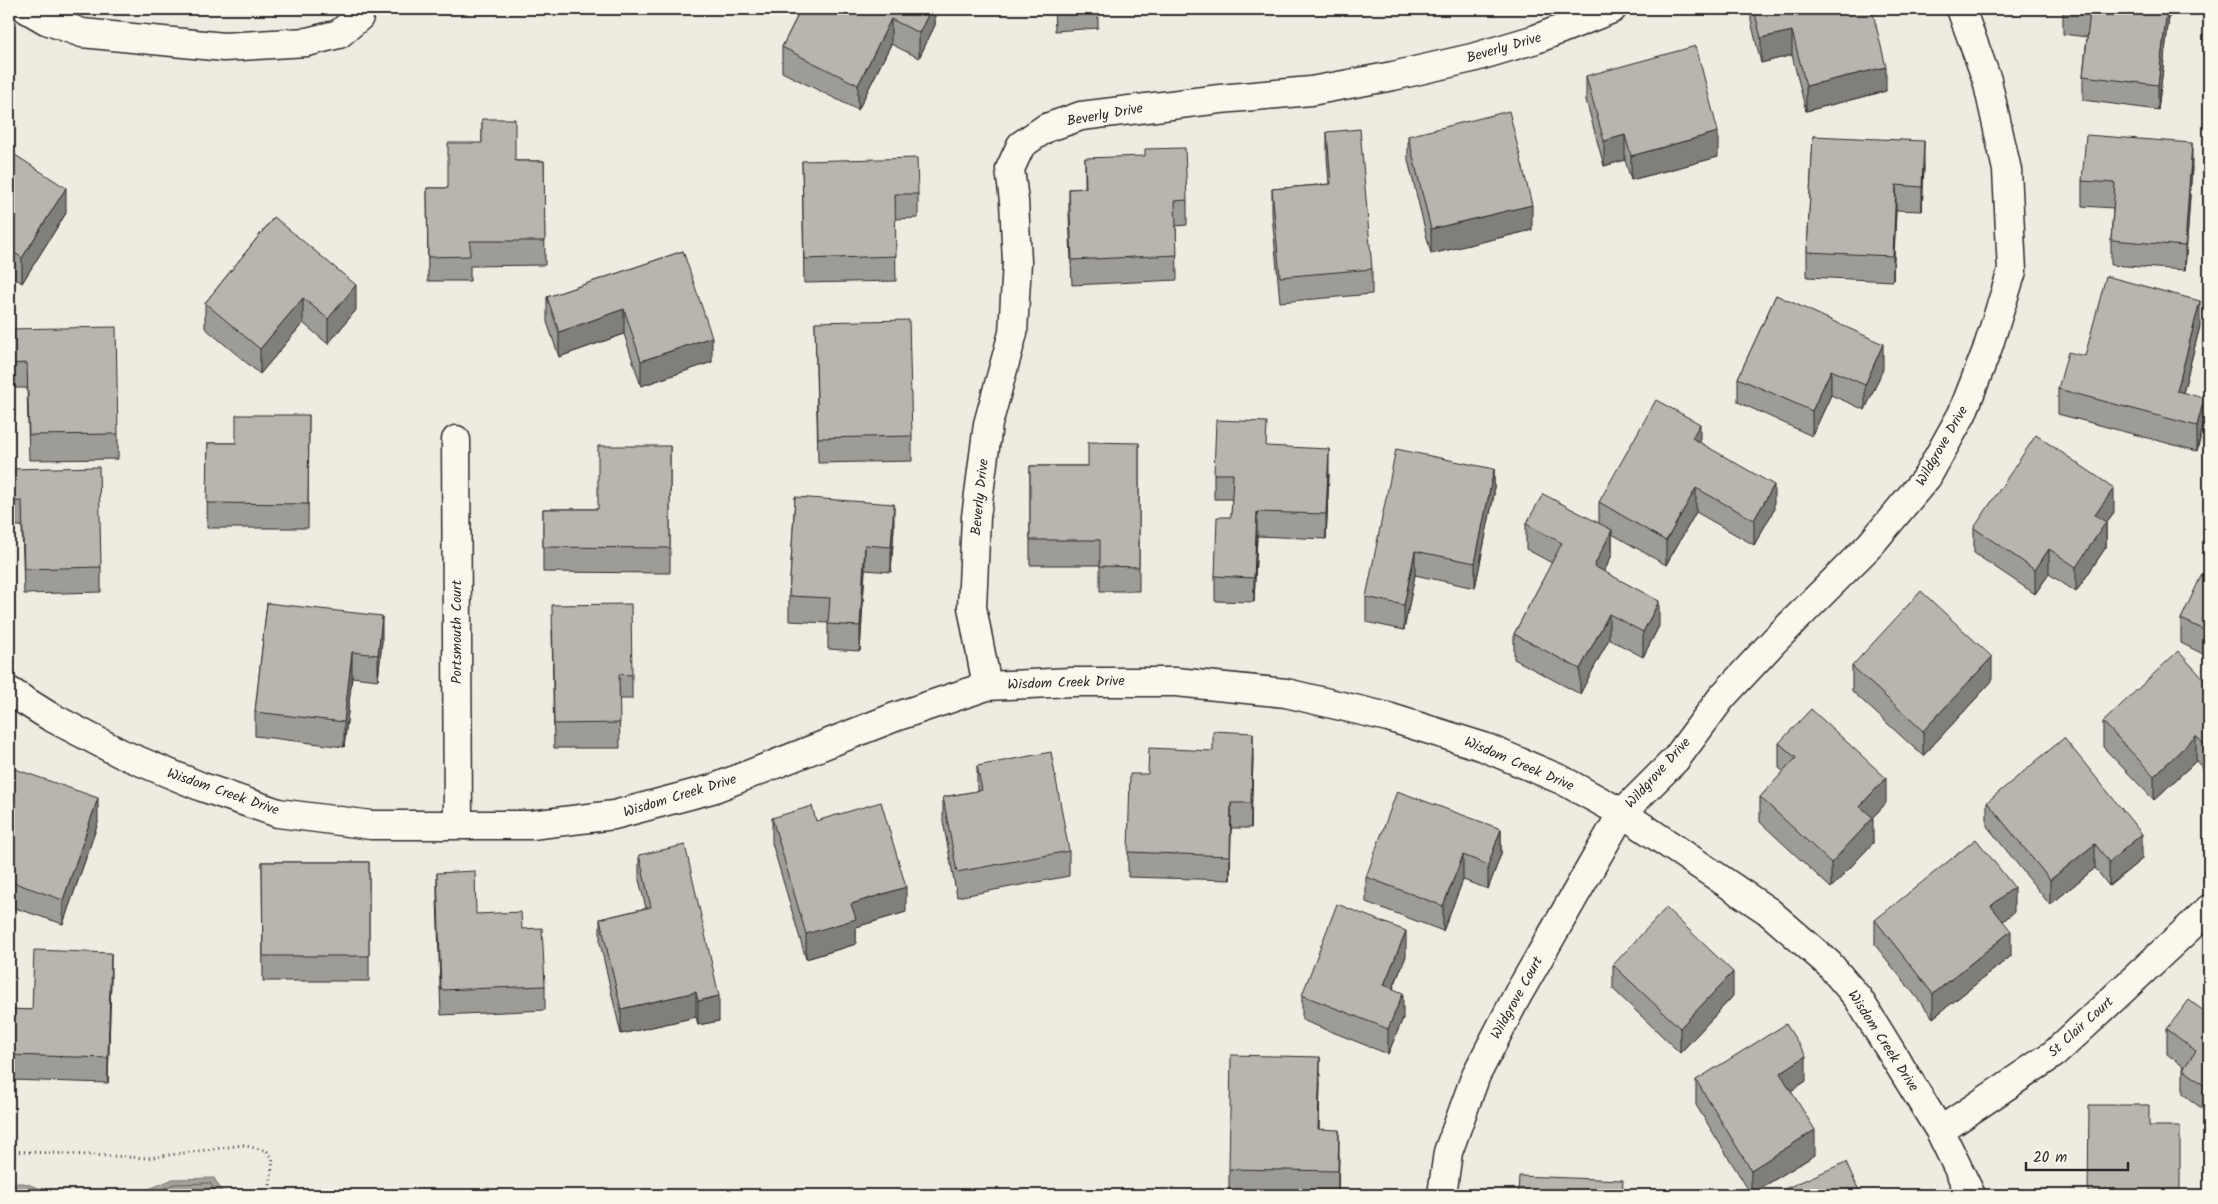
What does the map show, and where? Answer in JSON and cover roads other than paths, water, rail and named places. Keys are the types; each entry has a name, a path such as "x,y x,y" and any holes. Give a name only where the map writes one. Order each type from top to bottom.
{"street":[{"path":"27,9 46,20 82,33 224,47 306,42 339,34 359,17"},
{"name":"Beverly Drive","path":"987,686 972,607 976,517 988,424 1013,333 1017,262 1014,201 1010,169 1021,145 1046,128 1081,116 1220,99 1311,91 1393,76 1472,58 1536,39 1612,9"},
{"name":"Wildgrove Drive","path":"1622,813 1676,759 1722,697 1775,640 1870,545 1927,476 1962,414 1987,350 2012,270 2007,170 1987,80 1960,9"},
{"name":"Portsmouth Court","path":"456,440 458,825"},
{"name":"Wisdom Creek Drive","path":"9,691 49,716 120,753 202,787 278,813 371,825 531,825 614,815 712,789 895,717 987,686 1071,682 1176,682 1286,693 1388,718 1484,747 1562,780 1622,813 1768,910 1829,964 1858,998 1940,1131 1971,1195"},
{"name":"Wildgrove Court","path":"1442,1195 1448,1152 1476,1075 1517,996 1622,813"},
{"name":"St Clair Court","path":"1940,1131 2055,1053 2209,909"}],"water":[{"path":"214,1178 224,1195 135,1195 173,1179"},
{"path":"9,1183 24,1183 59,1195 9,1195"}]}
